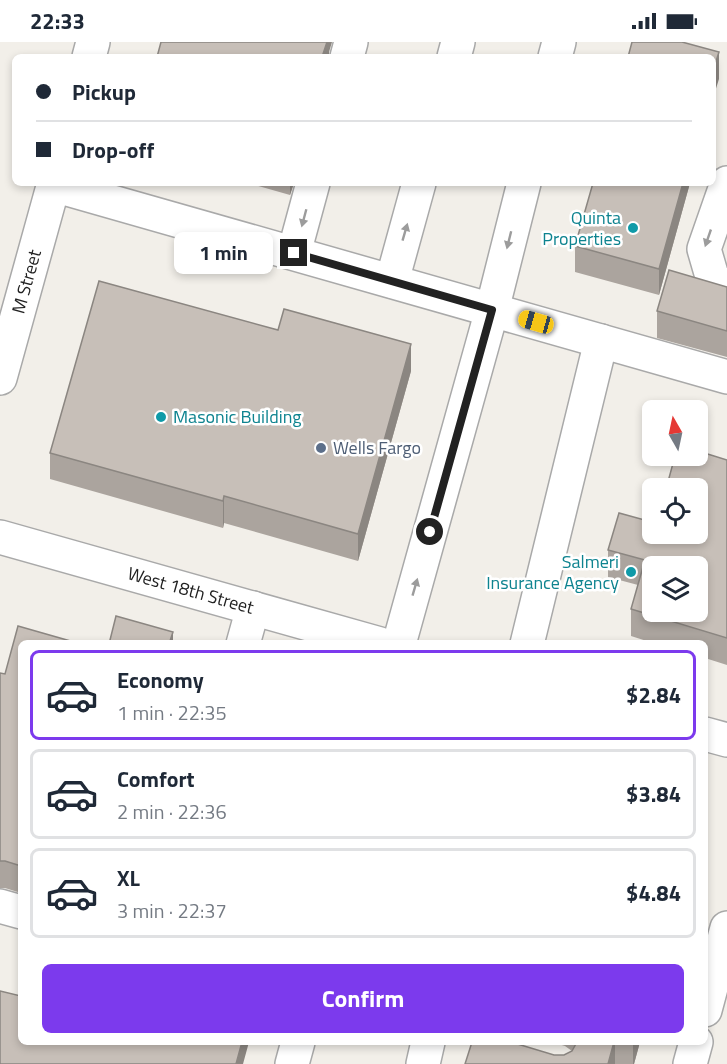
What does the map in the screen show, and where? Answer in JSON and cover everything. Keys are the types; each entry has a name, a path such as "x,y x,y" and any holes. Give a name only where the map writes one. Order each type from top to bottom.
{"street":[{"path":"727,183 704,249 713,280 727,286"},
{"name":"M Street","path":"0,378 53,186"},
{"path":"61,186 727,377"},
{"path":"294,253 312,186"},
{"path":"392,281 418,186"},
{"path":"400,640 492,310 523,186"},
{"path":"527,640 601,341"},
{"name":"West 18th Street","path":"0,537 366,640"},
{"path":"244,640 253,608"},
{"path":"708,735 727,740"},
{"path":"0,906 18,911"},
{"path":"708,999 727,928"},
{"path":"292,1064 297,1045"},
{"path":"423,1064 427,1045"},
{"path":"690,1064 695,1045"}],"building":[{"path":"161,42 327,42 323,54 158,54"},
{"path":"632,42 682,42 719,52 716,61 716,54 629,54"},
{"name":"Quinta Properties","path":"592,186 682,186 659,269 575,246"},
{"path":"669,270 727,287 727,331 657,311"},
{"path":"99,281 278,330 284,309 411,344 358,534 224,496 223,501 50,453"},
{"path":"708,454 727,460 727,638 674,622 708,622 708,556 642,556 642,559 608,550 619,513 642,519 642,544 708,544 708,478 669,478 672,466 708,466"},
{"path":"642,570 642,612 631,609"},
{"path":"116,616 173,632 170,640 110,640"},
{"path":"18,626 67,640 18,640 18,865 0,861 0,673 5,674"},
{"path":"0,991 18,995 18,1045 241,1045 236,1064 0,1064"},
{"path":"471,1045 521,1045 554,1055 564,1055 572,1051 575,1045 613,1045 608,1064 465,1064"}],"place":[{"name":"Quinta Properties","path":"633,228"},
{"name":"Masonic Building","path":"161,417"},
{"name":"Wells Fargo","path":"321,448"},
{"name":"Salmeri Insurance Agency","path":"631,572"}],"route":[{"path":"294,253 492,310 430,532"}]}
